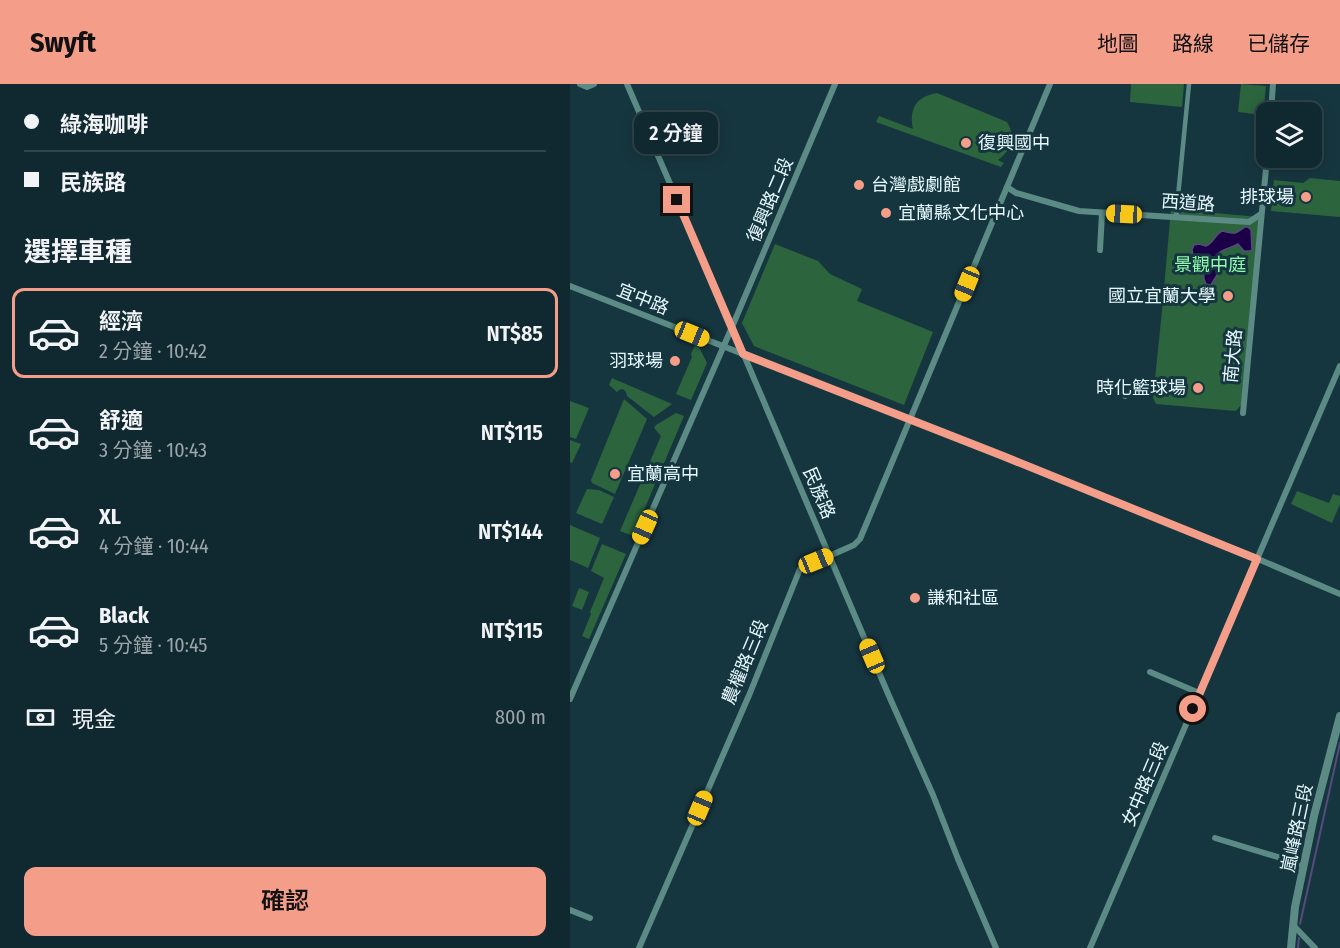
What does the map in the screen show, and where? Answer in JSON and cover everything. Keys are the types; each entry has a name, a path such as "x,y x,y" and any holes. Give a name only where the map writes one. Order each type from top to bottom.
{"street":[{"path":"580,84 588,87 594,84"},
{"name":"民族路","path":"627,84 933,795 996,948"},
{"name":"復興路二段","path":"570,699 835,84"},
{"name":"農權路三段","path":"639,948 750,693 800,569 854,545 860,539 1050,84"},
{"path":"1176,217 1189,84"},
{"path":"1272,102 1273,84"},
{"name":"南大路","path":"1243,413 1266,168"},
{"name":"西道路","path":"1006,187 1079,211 1249,222 1262,214"},
{"path":"1100,250 1102,213"},
{"name":"宜中路","path":"570,286 1013,460 1340,594"},
{"name":"女中路三段","path":"1090,948 1340,366"},
{"path":"1125,396 1128,388 1152,391"},
{"path":"1150,672 1199,693"},
{"name":"嵐峰路三段","path":"1291,948 1295,908 1304,865 1324,774 1340,716"},
{"path":"1215,838 1304,865"},
{"path":"570,910 590,918"},
{"path":"1293,925 1315,948"}],"green space":[{"path":"1131,84 1184,84 1182,107 1130,102"},
{"path":"1241,84 1266,86 1264,102 1256,102 1256,114 1238,112"},
{"path":"937,93 1007,122 1012,134 1012,143 1007,152 998,160 1004,163 1001,167 876,122 879,116 913,129 913,109 924,97"},
{"name":"排球場","path":"1310,178 1340,181 1340,217 1271,211 1274,180 1303,183"},
{"name":"景觀中庭","path":"1171,209 1259,217 1241,405 1236,411 1156,404 1153,398"},
{"path":"775,244 818,261 830,274 862,289 857,301 933,332 904,405 754,346 742,323"},
{"path":"695,345 699,347 707,363 691,400 676,394"},
{"path":"612,378 672,404 654,417 627,396 623,389 617,392 609,385"},
{"path":"624,399 647,419 615,494 592,483 591,480"},
{"path":"570,401 589,408 576,439 570,437"},
{"path":"676,413 684,416 633,536 620,531 661,436 654,428"},
{"path":"570,440 581,444 572,463 570,462"},
{"path":"587,489 599,490 614,497 602,524 576,513"},
{"path":"1297,491 1329,503 1333,494 1340,496 1340,504 1332,523 1291,504"},
{"path":"570,525 600,538 588,568 570,560"},
{"path":"602,544 626,554 589,639 582,636 604,578 591,571"},
{"path":"579,588 589,592 582,610 572,606"}],"shaded area":[{"path":"1245,227 1251,230 1252,250 1244,251 1238,244 1219,253 1215,263 1220,270 1211,285 1206,284 1203,259 1193,255 1194,245 1206,246 1222,231 1234,233"}],"waterway":[{"path":"1300,924 1340,743"},
{"path":"1298,948 1299,938"}],"place":[{"name":"復興國中","path":"966,143"},
{"name":"台灣戲劇館","path":"859,185"},
{"name":"排球場","path":"1306,197"},
{"name":"宜蘭縣文化中心","path":"886,213"},
{"name":"國立宜蘭大學","path":"1228,296"},
{"name":"羽球場","path":"675,361"},
{"name":"時化籃球場","path":"1198,388"},
{"name":"宜蘭高中","path":"615,474"},
{"name":"謙和社區","path":"915,598"}],"route":[{"path":"677,200 743,354 1257,559 1193,709"}]}
